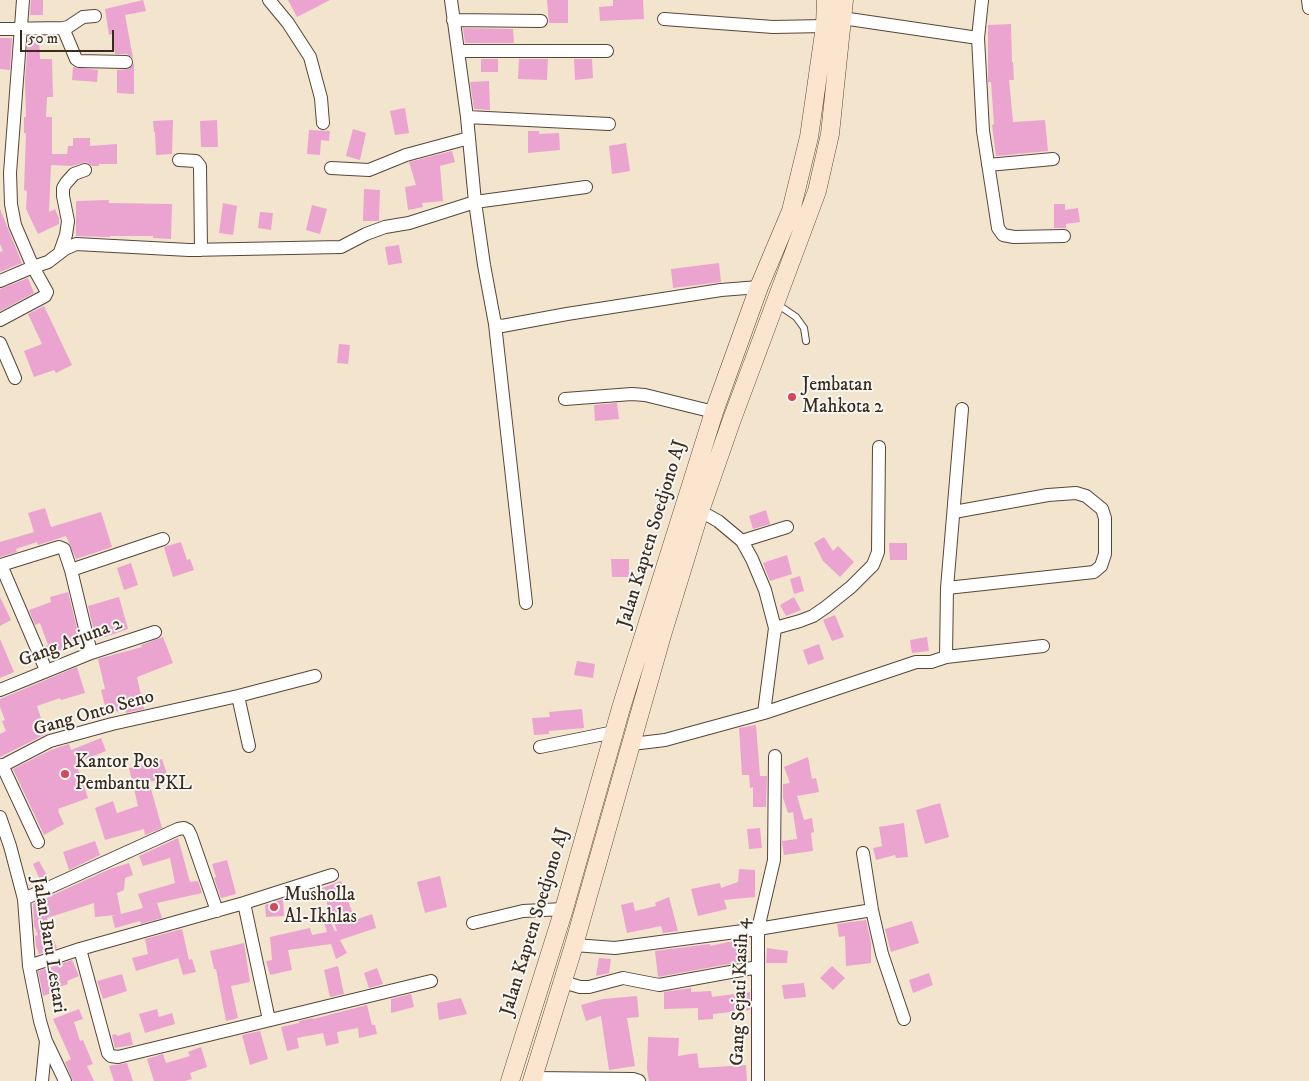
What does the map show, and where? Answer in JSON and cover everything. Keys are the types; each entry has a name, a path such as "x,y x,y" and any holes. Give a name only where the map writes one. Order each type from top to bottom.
{"main road":[{"name":"Jalan Kapten Soedjono AJ","path":"510,1081 564,909 621,708 714,412 760,287 791,211 810,137 825,26 826,0"},
{"name":"Jalan Kapten Soedjono AJ","path":"533,1079 574,945 662,635 700,512 816,191 830,134 844,0"},
{"path":"621,708 641,713"}],"street":[{"path":"0,320 46,295 47,291 33,266 15,225 11,204 10,173 23,0"},
{"path":"269,0 288,23 310,57 320,98 323,123"},
{"path":"450,0 467,117 475,202 495,324 526,603"},
{"path":"982,0 978,38 983,131 998,228 1000,232 1014,237 1064,236"},
{"path":"1308,0 1309,8"},
{"path":"0,29 62,28 68,27 83,17 95,16"},
{"path":"842,18 978,38"},
{"path":"664,19 773,27 825,26"},
{"path":"453,20 541,21"},
{"path":"62,28 76,59 79,61 126,62"},
{"path":"458,51 607,51"},
{"path":"467,117 609,124"},
{"path":"331,168 368,170 406,155 469,138"},
{"path":"988,165 1053,159"},
{"path":"179,160 196,161 200,166 202,250"},
{"path":"0,281 33,266 53,260 60,252 66,235 68,221 63,188 74,174 85,170"},
{"path":"60,252 76,244 202,250 341,247 385,227 408,223 475,202 586,187"},
{"path":"495,324 502,326 721,290 760,287"},
{"path":"0,343 15,378"},
{"path":"565,399 632,394 646,395 714,412"},
{"path":"946,657 947,588 962,409"},
{"path":"775,628 807,618 826,607 851,587 873,565 878,552 879,446"},
{"path":"947,588 1094,572 1101,566 1105,554 1105,518 1102,509 1086,496 1076,493 1048,495 954,512"},
{"path":"700,512 718,521 742,541 765,590 775,628 764,713"},
{"path":"742,541 787,527"},
{"path":"71,570 163,539"},
{"path":"46,670 0,565 59,547 64,549 91,653"},
{"name":"Gang Arjuna 2","path":"0,690 91,653 155,632"},
{"path":"632,744 665,740 764,713 916,662 931,662 946,657 1043,646"},
{"name":"Gang Onto Seno","path":"1,766 50,742 112,724 238,696 315,676"},
{"path":"238,696 249,746"},
{"path":"540,747 614,732"},
{"name":"Gang Sejati Kasih 4","path":"758,1081 758,929 774,860 775,756"},
{"path":"1,766 38,842"},
{"name":"Jalan Baru Lestari","path":"0,817 24,899 29,966 46,1041 42,1081"},
{"path":"24,899 178,829 184,828 188,830 191,836 217,910"},
{"path":"863,853 872,910 882,954 904,1019"},
{"path":"29,966 80,949 244,903 332,875"},
{"path":"244,903 269,1020"},
{"path":"473,923 524,911 564,909"},
{"path":"574,945 615,948 758,929 872,910"},
{"path":"80,949 108,1053 111,1056 118,1057 431,982"},
{"path":"563,982 580,987 589,987 623,978 659,985 758,967"},
{"path":"46,1041 65,1081"},
{"path":"533,1079 633,1079 638,1081"}],"lane":[{"path":"776,303 796,317 804,328 806,340"}],"building":[{"path":"31,0 43,0 43,15 30,15"},
{"path":"143,0 146,11 125,15 133,58 127,54 115,54 112,34 109,35 105,9"},
{"path":"288,0 330,0 297,17"},
{"path":"547,0 568,0 568,23 549,23"},
{"path":"613,0 643,0 644,19 600,21 599,7 613,6"},
{"path":"1011,24 1014,80 1009,80 1013,122 1045,120 1048,151 996,156 992,125 994,124 991,82 988,82 988,25"},
{"path":"463,28 513,29 514,43 465,43"},
{"path":"28,37 39,37 40,59 52,59 53,97 47,97 46,117 52,117 52,154 67,154 68,146 73,146 73,138 90,138 90,146 117,144 117,164 92,166 86,162 72,166 51,165 49,212 55,209 59,218 59,224 38,234 26,209 27,191 24,190 26,133 24,133 24,117 26,117 25,81"},
{"path":"0,38 12,38 10,70 0,69"},
{"path":"481,59 498,59 498,72 481,72"},
{"path":"519,59 548,59 547,80 518,79"},
{"path":"574,59 592,59 593,78 575,80"},
{"path":"134,63 134,94 117,93 117,70 129,69"},
{"path":"73,67 98,70 97,82 72,80"},
{"path":"489,81 490,110 474,109 470,82"},
{"path":"405,108 409,133 395,135 390,111"},
{"path":"173,120 172,154 156,155 153,121"},
{"path":"217,120 218,147 201,147 200,121"},
{"path":"353,129 366,133 360,160 346,156"},
{"path":"309,130 330,131 329,141 321,140 320,155 307,154"},
{"path":"528,131 539,131 539,134 559,133 560,150 528,153"},
{"path":"626,143 630,171 612,174 609,146"},
{"path":"452,151 455,162 440,166 443,201 422,203 423,207 408,210 405,187 416,185 409,162"},
{"path":"364,189 380,190 379,221 363,221"},
{"path":"109,200 109,203 172,204 171,239 153,238 153,236 76,236 76,201"},
{"path":"223,203 237,206 233,235 219,233"},
{"path":"1054,204 1065,204 1065,210 1078,208 1080,222 1066,224 1066,228 1054,228"},
{"path":"312,205 327,209 320,234 306,230"},
{"path":"0,209 22,263 0,272 0,252 3,251 0,244"},
{"path":"260,212 273,213 271,230 258,228"},
{"path":"399,245 402,263 388,265 385,247"},
{"path":"719,263 721,282 673,288 671,269"},
{"path":"28,278 34,293 0,311 0,289"},
{"path":"44,306 72,365 56,373 54,370 34,377 24,351 42,344 28,314"},
{"path":"339,344 350,345 348,364 337,363"},
{"path":"617,403 619,419 595,421 594,405"},
{"path":"45,508 51,527 101,512 112,547 76,559 66,536 38,545 37,542 16,549 17,552 0,557 0,542 34,532 28,513"},
{"path":"766,510 770,524 753,529 749,516"},
{"path":"824,537 833,551 838,546 854,562 840,577 823,561 814,543"},
{"path":"181,542 187,560 190,559 194,570 173,577 164,547"},
{"path":"889,543 907,543 907,560 890,560"},
{"path":"787,555 792,574 770,581 763,563"},
{"path":"611,559 629,559 629,577 612,577"},
{"path":"131,563 138,585 124,590 117,568"},
{"path":"800,576 804,591 794,594 790,579"},
{"path":"68,592 81,644 48,655 45,646 48,645 40,623 35,625 29,610 51,602 50,597"},
{"path":"0,597 11,620 0,626"},
{"path":"119,597 128,629 96,640 88,606"},
{"path":"794,597 801,610 786,616 780,605"},
{"path":"835,615 844,637 832,641 823,620"},
{"path":"163,637 173,663 137,677 144,709 126,713 125,709 107,714 101,690 105,689 98,659 142,647 141,645"},
{"path":"927,637 929,651 912,653 910,640"},
{"path":"0,639 14,672 0,678"},
{"path":"819,644 824,659 808,665 803,650"},
{"path":"577,661 595,664 593,678 574,675"},
{"path":"77,667 85,693 61,700 60,698 37,706 46,734 0,757 0,734 6,731 2,721 5,720 0,707 0,699"},
{"path":"582,709 584,728 549,731 549,734 534,735 532,718 550,717 549,712"},
{"path":"756,725 760,776 767,776 766,807 753,807 753,787 750,788 749,775 742,775 739,728"},
{"path":"101,738 106,751 76,763 88,798 58,809 64,824 44,835 13,769 51,750 69,744 71,750"},
{"path":"808,757 812,779 816,778 819,792 797,796 804,820 812,818 814,832 811,833 813,851 784,855 782,841 797,839 793,812 788,813 783,798 783,784 790,783 784,767"},
{"path":"162,759 168,777 149,782 162,828 145,835 144,829 105,840 95,808 113,801 117,813 138,806 129,768"},
{"path":"940,803 949,837 925,844 916,810"},
{"path":"904,823 908,857 896,858 895,855 876,860 873,848 882,846 879,827"},
{"path":"760,828 762,848 749,849 747,829"},
{"path":"178,838 190,882 198,881 202,893 157,903 162,918 141,924 140,921 115,928 112,916 116,915 95,917 94,903 47,918 48,921 46,921 57,948 39,954 36,946 35,936 38,935 34,926 33,904 110,869 129,863 133,875 125,878 124,890 117,893 121,914 143,908 138,894 175,883 170,858 143,866 139,856"},
{"path":"95,841 100,855 69,870 63,852"},
{"path":"227,860 236,894 221,898 214,878 216,877 212,864"},
{"path":"39,861 49,879 41,882 33,864"},
{"path":"739,869 755,870 755,897 724,900 727,909 698,916 691,889 720,883 721,888 738,882"},
{"path":"440,876 447,907 425,913 417,882"},
{"path":"341,881 355,920 372,914 376,928 340,940 347,953 336,959 331,944 288,950 292,970 270,975 266,961 272,960 270,937 310,928 312,935 327,932 323,919 328,917 335,931 337,931 334,922 343,920 341,912 330,913 322,888"},
{"path":"669,897 678,931 663,933 661,926 627,933 621,905 633,902 635,911 656,906 655,903"},
{"name":"Musholla Al-Ikhlas","path":"283,899 284,916 266,917 265,905"},
{"path":"866,920 871,942 871,963 846,966 845,936 839,937 837,924"},
{"path":"912,921 919,943 891,952 885,929"},
{"path":"182,929 189,960 192,959 196,972 183,975 178,958 136,971 132,958 148,954 145,939"},
{"path":"743,939 745,961 658,977 655,951 710,944 710,946"},
{"path":"244,943 250,982 231,986 238,1018 226,1021 216,969 214,969 210,951"},
{"path":"767,948 788,951 787,963 766,963"},
{"path":"599,958 611,959 609,973 596,976"},
{"path":"72,960 79,976 67,981 68,984 56,988 57,991 43,996 38,971"},
{"path":"338,966 344,994 330,997 324,970"},
{"path":"832,966 845,978 833,990 820,978"},
{"path":"377,968 383,984 369,988 364,973"},
{"path":"929,973 933,985 913,993 909,980"},
{"path":"122,974 127,991 103,999 97,981"},
{"path":"804,983 806,997 784,999 782,985"},
{"path":"691,988 691,992 711,991 712,997 750,992 750,1010 713,1014 713,1019 698,1020 698,1008 664,1009 664,992"},
{"path":"411,994 414,1007 391,1013 391,999"},
{"path":"637,996 639,1017 627,1018 635,1066 609,1070 601,1016 586,1021 581,1005 603,999"},
{"path":"461,998 467,1014 439,1020 437,1003"},
{"path":"367,1005 372,1025 375,1025 377,1034 359,1038 358,1028 337,1032 339,1043 326,1046 323,1033 297,1038 299,1048 287,1051 281,1027"},
{"path":"79,1009 83,1019 74,1022 80,1041 83,1040 93,1064 87,1066 94,1081 73,1081 65,1062 71,1059 53,1019"},
{"path":"157,1009 159,1017 172,1013 175,1024 145,1033 139,1014"},
{"path":"260,1031 268,1059 250,1065 242,1035"},
{"path":"130,1032 133,1045 115,1048 112,1035 116,1034 117,1036"},
{"path":"648,1037 679,1038 678,1056 697,1053 699,1068 746,1065 747,1081 649,1081 647,1069"},
{"path":"201,1047 207,1067 190,1073 192,1079 185,1081 154,1081 147,1059 163,1054 166,1063 190,1056 188,1052"},
{"path":"127,1063 133,1081 114,1081 109,1066"}],"place":[{"name":"Jembatan Mahkota 2","path":"792,397"},
{"name":"Kantor Pos Pembantu PKL","path":"65,774"},
{"name":"Musholla Al-Ikhlas","path":"274,907"}]}
